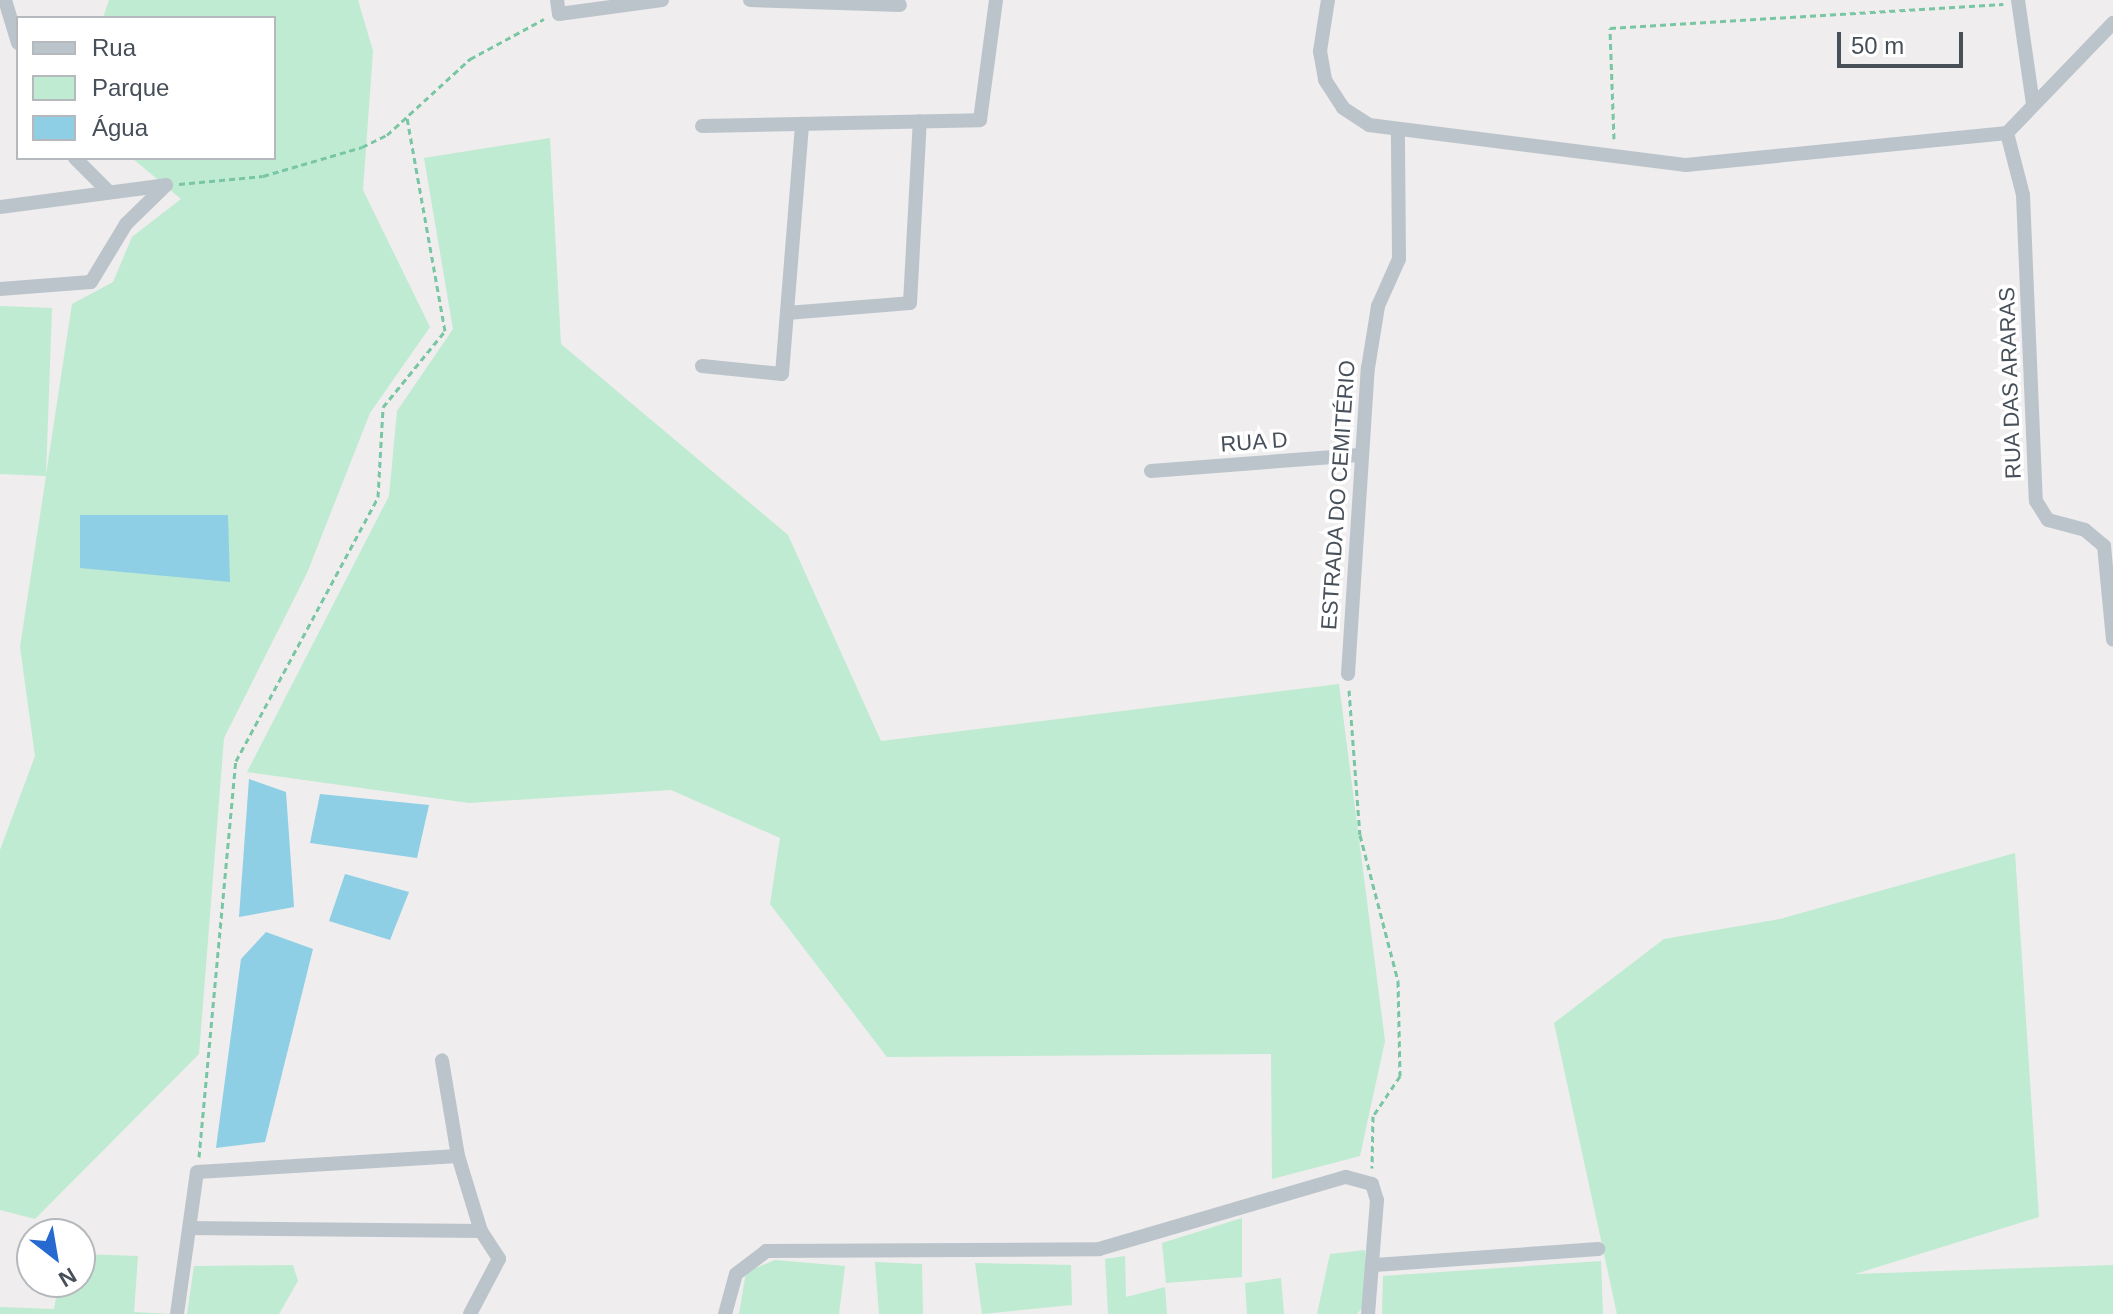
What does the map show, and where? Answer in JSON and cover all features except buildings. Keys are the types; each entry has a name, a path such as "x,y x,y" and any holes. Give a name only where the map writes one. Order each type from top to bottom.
{"street":[{"path":"5,0 16,36"},
{"path":"558,7 662,0"},
{"path":"750,0 900,5"},
{"path":"702,126 980,120 996,0"},
{"path":"1328,0 1320,51 1334,97 1356,118 1398,132 1615,158 1742,162 2007,133 2113,23"},
{"path":"2018,1 2033,104"},
{"path":"787,313 910,303 920,121"},
{"path":"702,366 782,374 802,124"},
{"name":"ESTRADA DO CEMITÉRIO","path":"1348,674 1359,455 1378,306 1399,259 1398,132"},
{"name":"RUA DAS ARARAS","path":"2007,133 2023,195 2036,501 2048,520 2085,530 2109,545 2113,640"},
{"path":"77,160 109,192"},
{"path":"0,207 166,185"},
{"path":"0,289 91,282 126,224 166,185"},
{"name":"RUA D","path":"1151,471 1359,455"},
{"path":"442,1060 458,1156 481,1231 499,1259 470,1314"},
{"path":"177,1314 197,1172 458,1156"},
{"path":"725,1314 742,1266 780,1248 1099,1249 1333,1179 1372,1184 1375,1265 1368,1314"},
{"path":"190,1228 481,1231"},
{"path":"1375,1265 1598,1249"}],"path":[{"path":"1615,158 1610,28 2018,1"},
{"path":"166,185 299,166 362,147 407,117 470,59 558,7"},
{"path":"197,1172 236,761 378,497 383,407 445,331 407,117"},
{"path":"1348,674 1360,835 1398,981 1400,1076 1373,1116 1372,1184"}],"green space":[{"path":"109,0 358,0 373,51 363,190 430,327 370,413 307,573 224,738 199,1054 36,1218 31,1218 0,1210 0,850 35,756 20,647 46,476 0,474 0,306 52,308 46,475 72,304 113,282 132,237 181,199 134,160 276,160 276,16 104,16"},
{"path":"550,138 561,344 788,535 881,741 1339,684 1385,1041 1360,1156 1272,1179 1271,1054 887,1057 770,904 780,838 671,790 469,803 247,772 389,496 397,411 453,329 424,158"},
{"path":"2015,853 2039,1217 1855,1274 2113,1265 2113,1314 1617,1314 1554,1023 1664,939 1780,919"},
{"path":"1242,1218 1242,1277 1166,1283 1162,1243"},
{"path":"1365,1250 1369,1300 1357,1314 1317,1314 1330,1254"},
{"path":"96,1255 138,1256 134,1312 171,1314 0,1314 0,1307 54,1309 56,1298 96,1298"},
{"path":"1125,1256 1126,1297 1165,1287 1167,1314 1108,1314 1105,1259"},
{"path":"775,1260 845,1266 839,1314 739,1314 746,1272"},
{"path":"1601,1261 1603,1314 1382,1314 1383,1276"},
{"path":"875,1262 922,1264 923,1314 879,1314"},
{"path":"975,1263 1071,1265 1072,1305 982,1314"},
{"path":"293,1265 298,1281 279,1314 187,1314 194,1266"},
{"path":"1281,1278 1284,1314 1247,1314 1245,1283"}],"water":[{"path":"80,515 228,515 230,582 80,568"},
{"path":"249,779 286,792 294,907 239,917"},
{"path":"320,794 429,805 417,858 310,843"},
{"path":"345,874 409,892 390,940 329,921"},
{"path":"266,932 313,949 265,1142 216,1148 241,959"}]}
